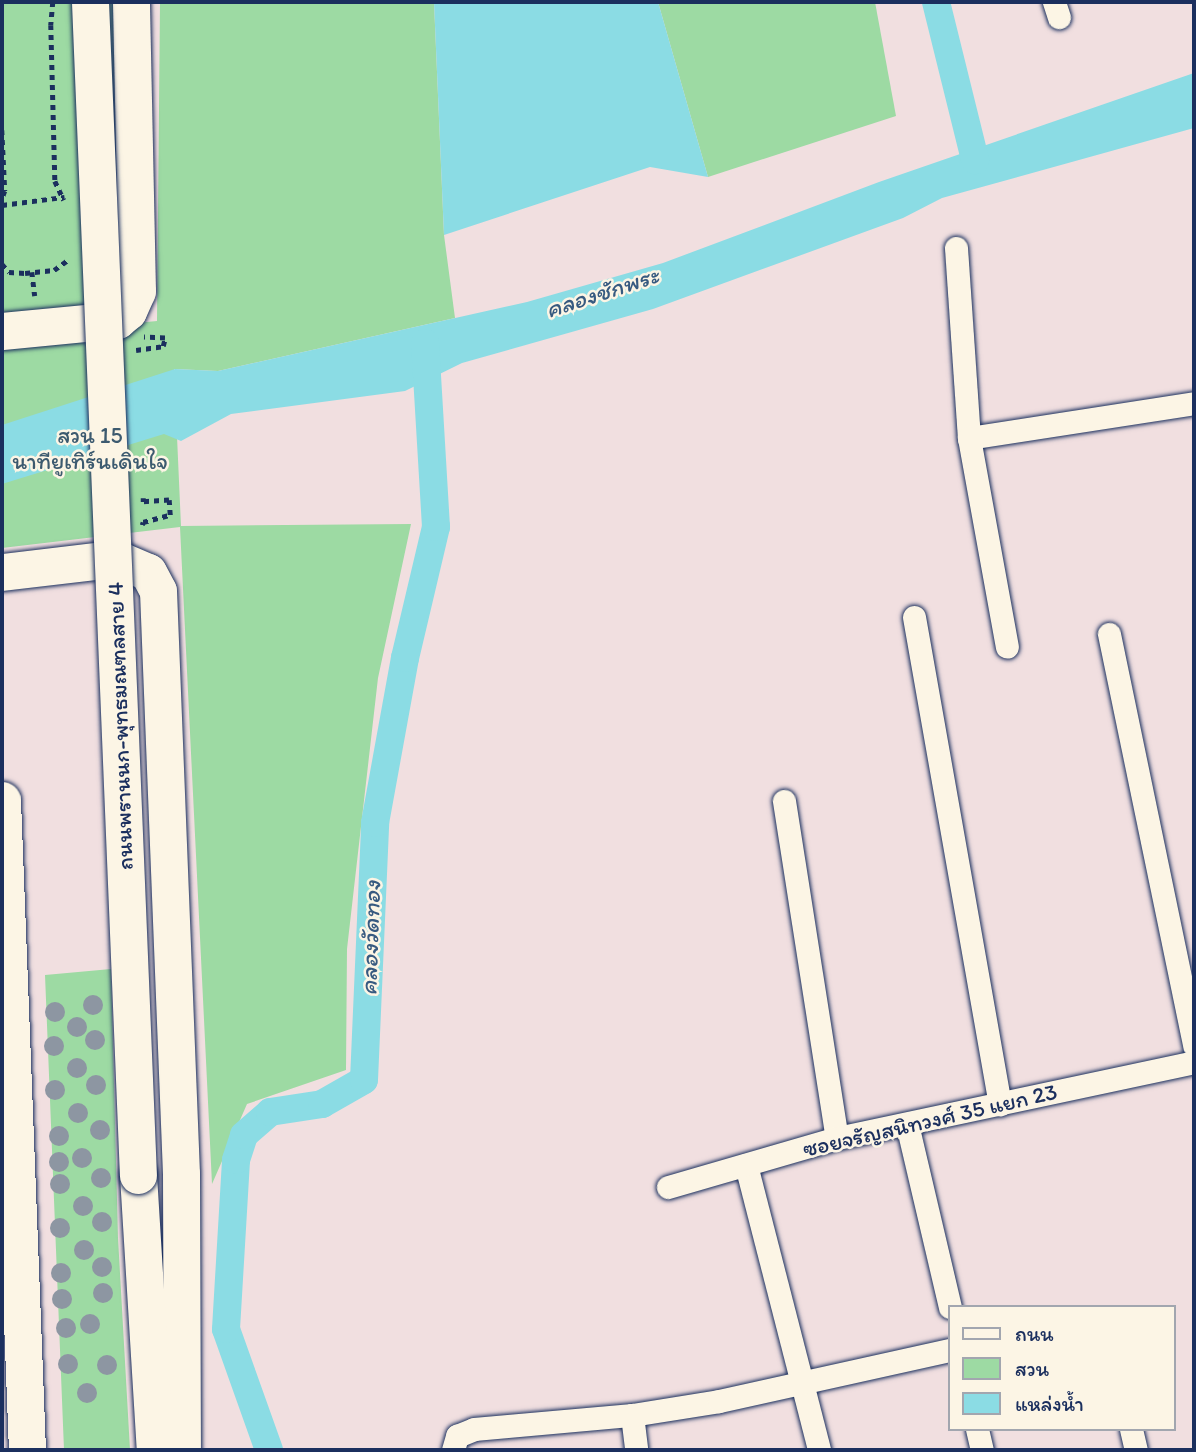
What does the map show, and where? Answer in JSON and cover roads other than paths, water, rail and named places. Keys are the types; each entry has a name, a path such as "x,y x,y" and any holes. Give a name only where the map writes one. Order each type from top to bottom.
{"main road":[{"name":"ถนนพรานนก-พุทธมณฑลสาย 4","path":"90,2 138,1175 155,1450"},
{"path":"2,331 117,320 128,311 137,291 131,2"},
{"path":"2,572 102,560 122,561 148,572 158,591 181,1174 182,1450"},
{"path":"2,800 27,1450"}],"street":[{"path":"957,248 969,438 1007,647"},
{"path":"969,438 1194,403"},
{"path":"914,617 1000,1104"},
{"path":"1109,634 1194,1045"},
{"path":"784,801 837,1138"},
{"name":"ซอยจรัญสนิทวงศ์ 35 แยก 23","path":"668,1187 837,1138 1194,1062"},
{"path":"906,1124 950,1305"},
{"path":"746,1165 819,1450"},
{"path":"453,1450 457,1436 474,1429 632,1415 719,1401 948,1350"},
{"path":"632,1415 636,1450"},
{"path":"977,1431 982,1450"},
{"path":"1132,1431 1136,1450"}],"water":[{"path":"434,2 658,2 708,177 650,167 444,235"},
{"name":"คลองชักพระ","path":"1194,73 1194,128 942,198 903,218 653,309 462,363 405,391 231,414 181,441 164,434 2,484 2,425 175,369 218,371 527,302 663,263 879,182"}],"waterway":[{"path":"936,2 975,160"},
{"name":"คลองวัดทอง","path":"269,1450 226,1329 236,1160 244,1135 270,1112 322,1104 364,1080 375,823 405,658 436,527 425,343"}],"park label":[{"name":"สวน 15 นาทียูเทิร์นเดินใจ","path":"90,448"}]}
